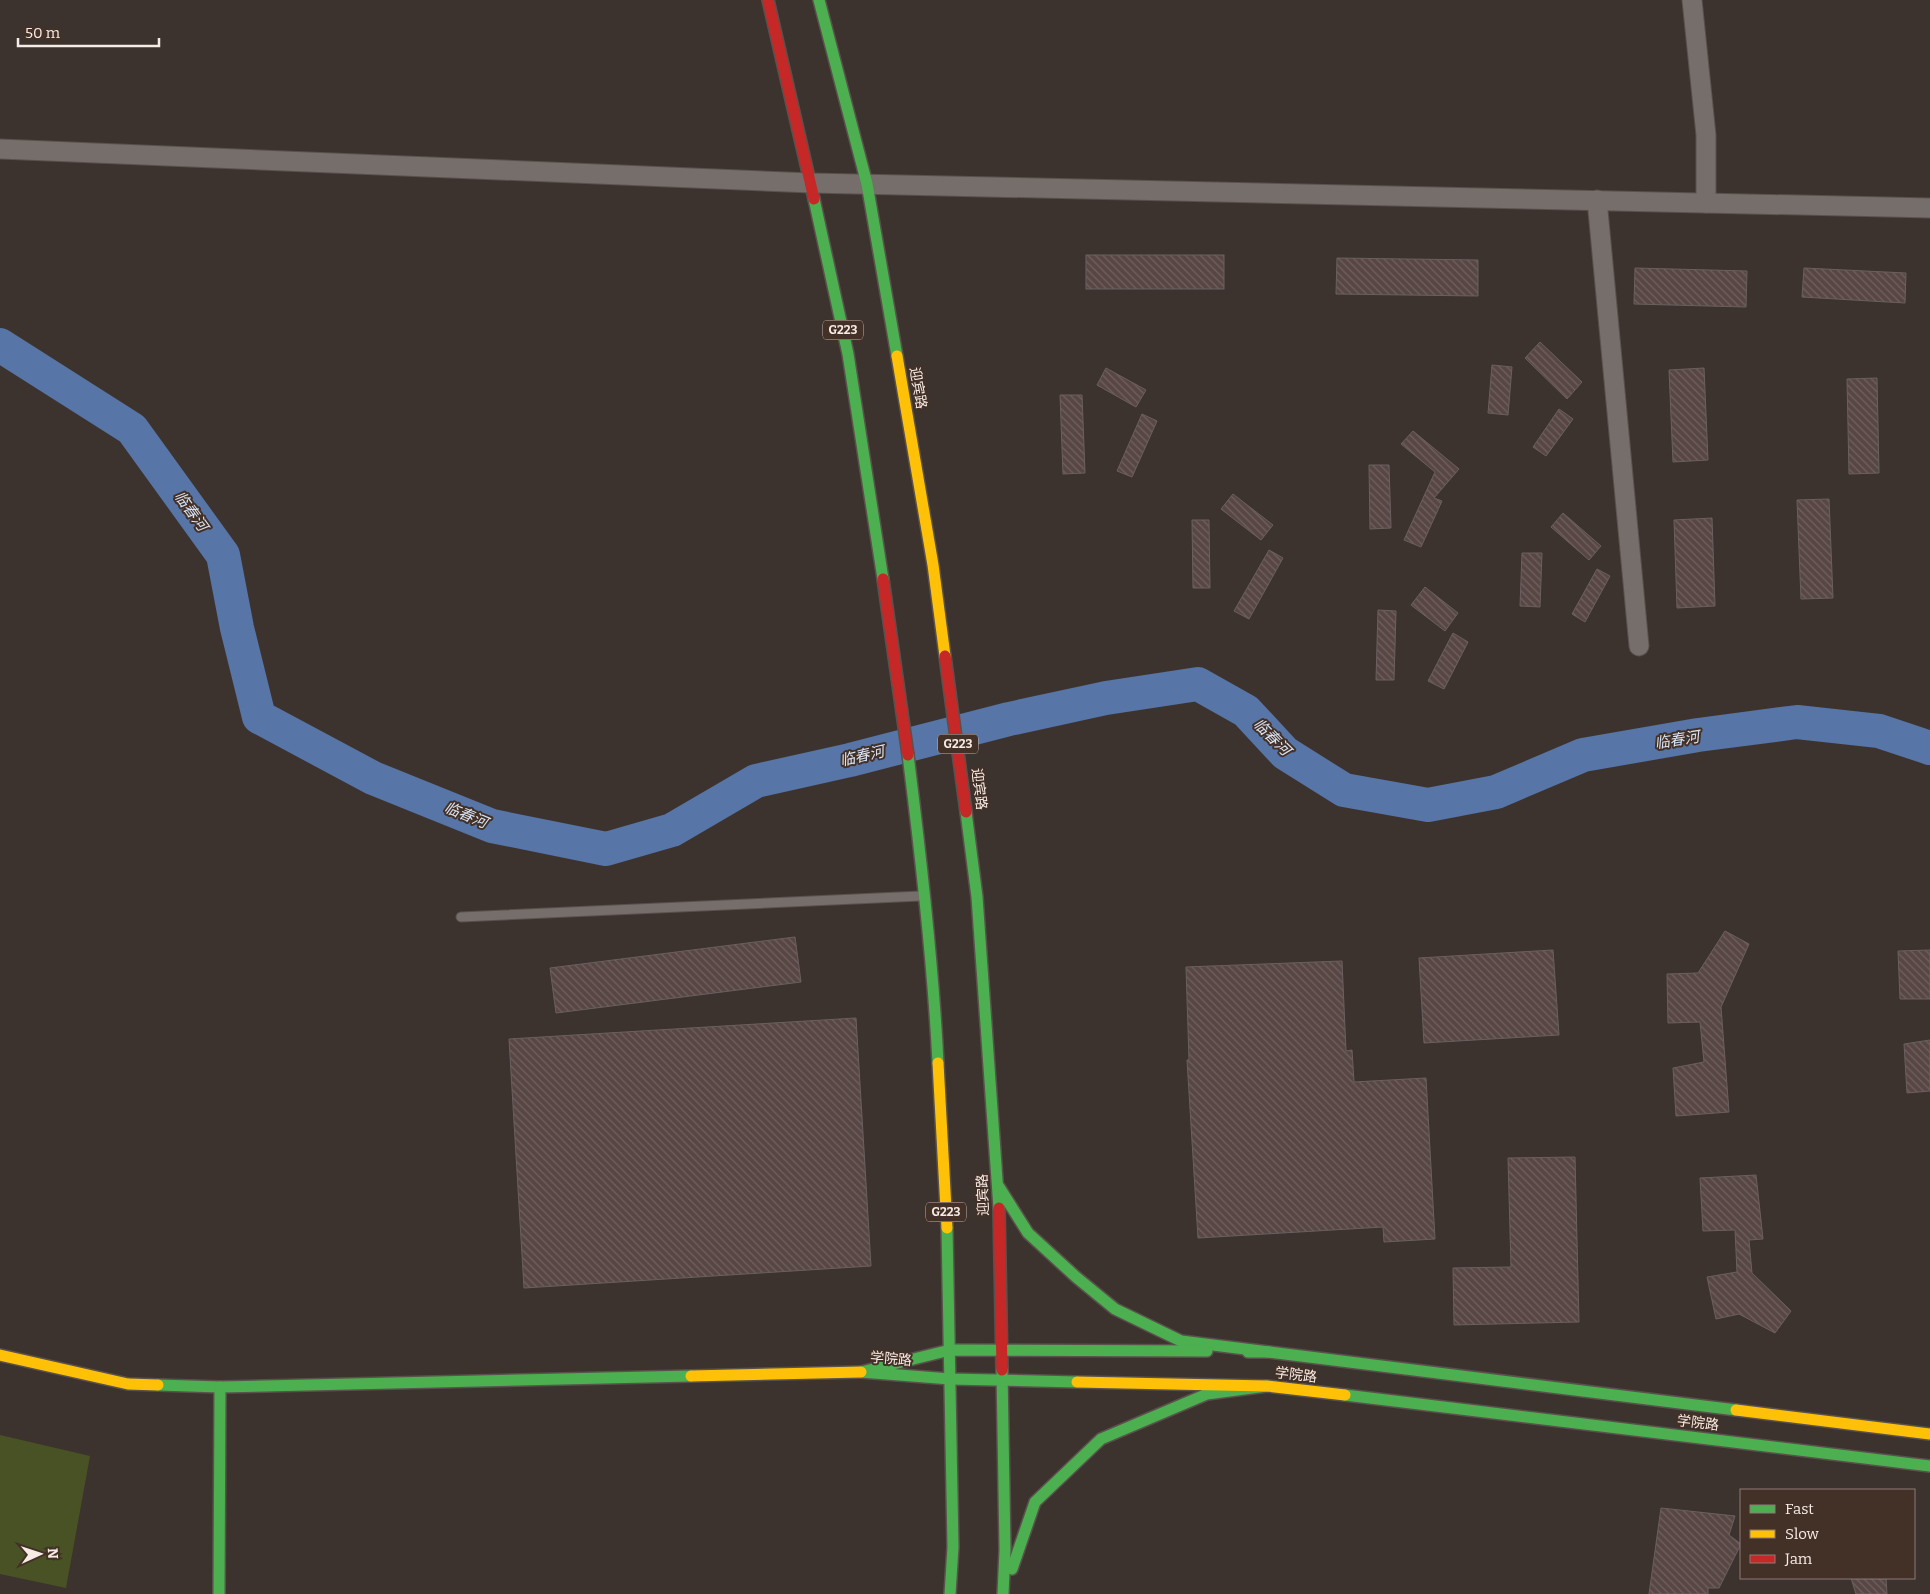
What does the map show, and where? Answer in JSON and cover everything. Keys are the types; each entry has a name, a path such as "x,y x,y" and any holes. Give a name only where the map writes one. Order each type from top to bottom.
{"main road":[{"name":"G223","path":"768,0 811,183 848,354 896,665 918,832 936,1018 949,1262 953,1547 950,1594"},
{"name":"迎宾路","path":"819,0 867,184 932,555 977,896 999,1187 1005,1550 1003,1594"},
{"path":"999,1187 1028,1233 1076,1278 1115,1309 1181,1341 1269,1352"},
{"name":"学院路","path":"861,1372 950,1350 1269,1352 1930,1434"},
{"path":"0,1355 128,1384 220,1387 861,1372"},
{"name":"学院路","path":"861,1372 950,1379 1267,1386 1930,1466"},
{"path":"1003,1594 1035,1502 1101,1439 1207,1394 1267,1386"},
{"path":"218,1594 220,1387"}],"street":[{"path":"1692,0 1706,135 1706,203"},
{"path":"0,149 811,183 1930,208"},
{"path":"1597,200 1639,646"}],"lane":[{"path":"461,917 924,896"}],"green space":[{"path":"0,1435 90,1456 66,1588 0,1574"}],"building":[{"path":"1086,255 1224,255 1224,289 1086,289"},
{"path":"1337,258 1478,260 1478,296 1336,294"},
{"path":"1635,268 1747,271 1746,307 1634,304"},
{"path":"1804,268 1906,273 1905,303 1802,297"},
{"path":"1540,342 1582,382 1567,399 1525,358"},
{"path":"1492,365 1512,367 1508,415 1488,413"},
{"path":"1106,368 1146,390 1136,407 1097,385"},
{"path":"1704,368 1708,460 1673,462 1669,370"},
{"path":"1877,378 1879,473 1849,474 1847,379"},
{"path":"1060,395 1082,395 1085,473 1063,474"},
{"path":"1559,409 1573,419 1546,456 1533,447"},
{"path":"1142,414 1157,421 1132,477 1117,471"},
{"path":"1413,431 1459,469 1434,498 1442,501 1421,547 1404,540 1435,472 1401,444"},
{"path":"1369,465 1389,465 1391,528 1370,529"},
{"path":"1233,494 1273,525 1261,540 1221,509"},
{"path":"1829,499 1833,598 1801,599 1797,500"},
{"path":"1563,513 1601,546 1589,560 1551,527"},
{"path":"1712,518 1715,606 1677,608 1674,520"},
{"path":"1192,520 1209,520 1210,588 1193,588"},
{"path":"1269,550 1283,558 1249,619 1234,611"},
{"path":"1522,553 1542,553 1540,607 1520,606"},
{"path":"1597,569 1610,576 1585,622 1572,614"},
{"path":"1425,587 1458,613 1445,631 1411,605"},
{"path":"1378,610 1396,611 1394,680 1376,680"},
{"path":"1453,633 1468,642 1444,689 1428,681"},
{"path":"1725,931 1749,944 1721,1007 1729,1112 1676,1116 1673,1068 1704,1062 1700,1022 1668,1023 1667,974 1698,973"},
{"path":"795,937 801,982 556,1013 550,968"},
{"path":"1553,950 1559,1035 1424,1043 1419,958"},
{"path":"1930,950 1930,999 1900,999 1898,951"},
{"path":"1342,961 1346,1051 1352,1050 1354,1082 1426,1078 1435,1239 1384,1242 1383,1227 1198,1238 1187,1060 1189,1060 1186,967"},
{"path":"856,1018 871,1266 524,1288 509,1039"},
{"path":"1930,1040 1930,1091 1907,1093 1904,1044"},
{"path":"1575,1157 1579,1322 1454,1325 1453,1268 1511,1267 1508,1158"},
{"path":"1756,1175 1763,1239 1749,1240 1752,1273 1791,1311 1775,1333 1739,1314 1716,1319 1707,1277 1737,1272 1735,1230 1703,1231 1700,1178"},
{"path":"1661,1508 1735,1516 1729,1535 1740,1543 1740,1546 1719,1588 1708,1588 1708,1594 1649,1594"},
{"path":"1851,1579 1886,1579 1887,1594 1856,1594"}],"waterway":[{"name":"临春河","path":"0,345 132,429 223,555 237,628 259,717 373,778 492,826 606,849 672,830 756,781 850,760 1009,719 1106,698 1198,684 1246,711 1285,753 1344,790 1428,805 1496,792 1583,755 1698,735 1797,722 1879,731 1930,748"}],"traffic: fast":[{"path":"819,0 867,184 897,356"},
{"path":"814,199 848,354 883,579"},
{"path":"908,755 926,909 938,1063"},
{"path":"966,812 977,897 999,1208"},
{"path":"999,1187 1028,1233 1076,1277 1115,1309 1181,1341 1269,1352"},
{"path":"947,1228 953,1547 950,1594"},
{"path":"1077,1382 950,1379 861,1372 950,1350 1207,1351"},
{"path":"1248,1352 1269,1352 1736,1410"},
{"path":"1002,1370 1005,1550 1003,1594"},
{"path":"158,1385 220,1387 691,1376"},
{"path":"1012,1569 1035,1502 1101,1439 1207,1394 1267,1386"},
{"path":"219,1594 220,1387"},
{"path":"1345,1395 1930,1466"}],"traffic: slow":[{"path":"897,356 933,565 945,656"},
{"path":"938,1063 947,1228"},
{"path":"0,1355 128,1384 158,1385"},
{"path":"691,1376 861,1372"},
{"path":"1077,1382 1267,1386 1345,1395"},
{"path":"1736,1410 1930,1434"}],"traffic: jam":[{"path":"768,0 814,199"},
{"path":"883,579 908,755"},
{"path":"945,656 966,812"},
{"path":"999,1208 1002,1370"}]}
